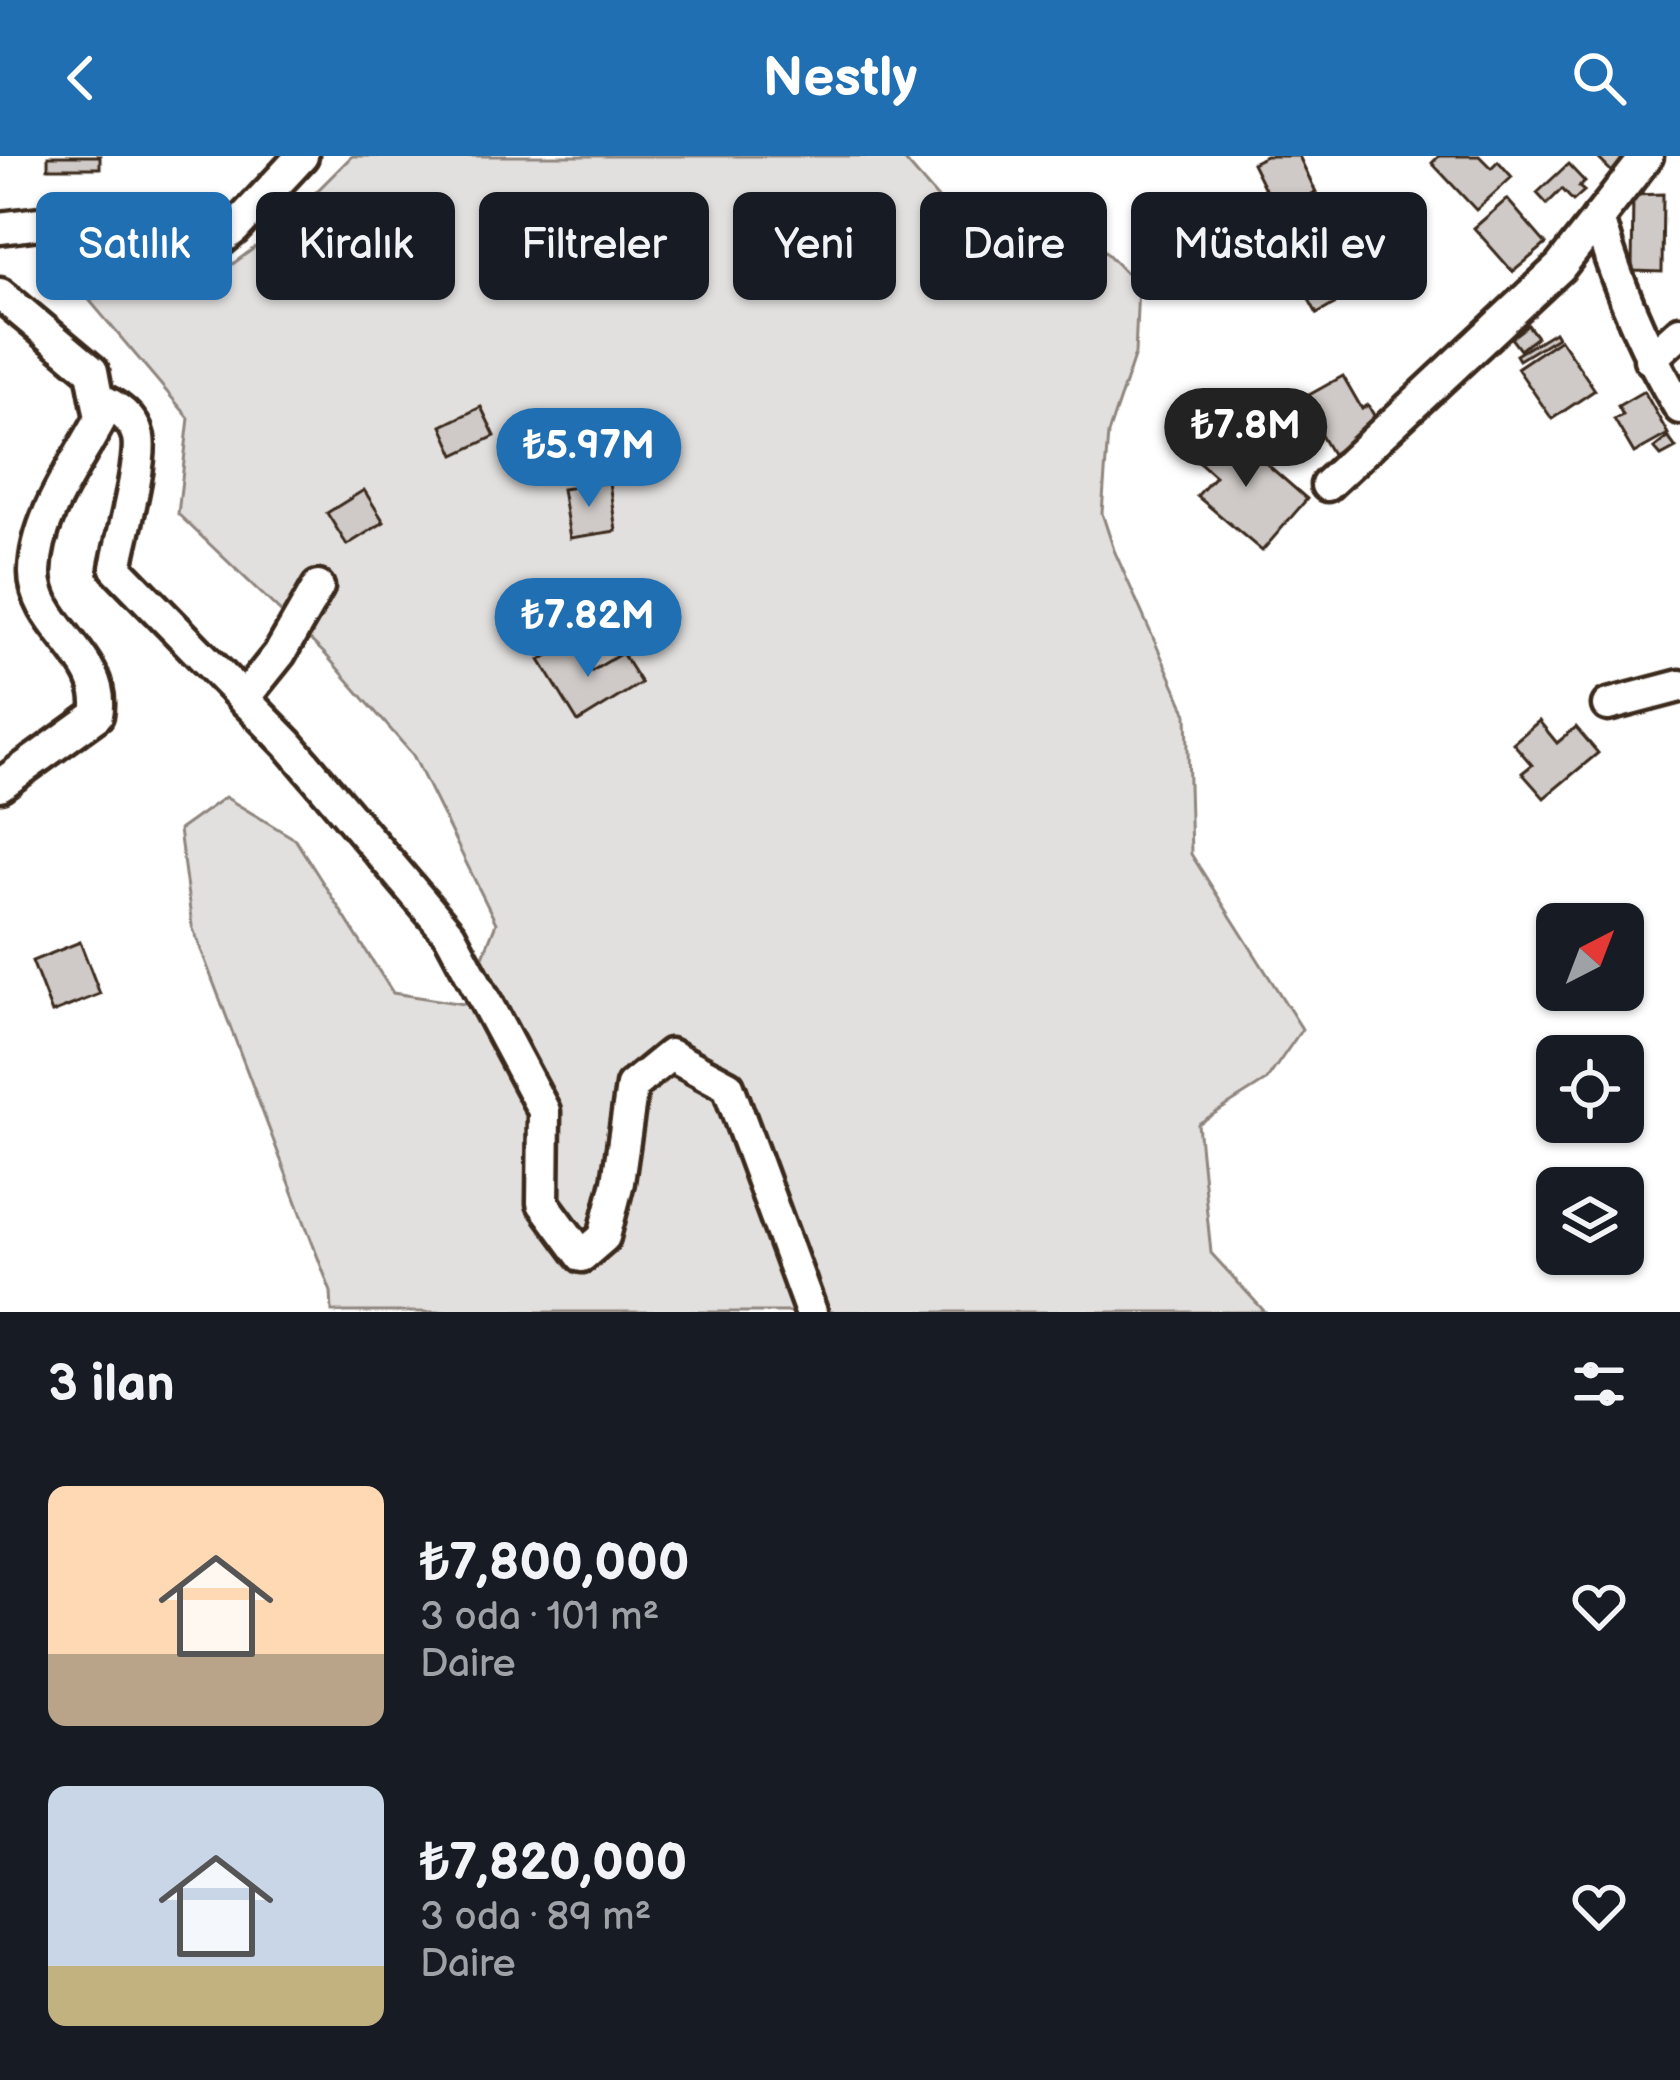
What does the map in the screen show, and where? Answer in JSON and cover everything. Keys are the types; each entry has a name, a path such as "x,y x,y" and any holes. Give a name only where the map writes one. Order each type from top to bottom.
{"street":[{"path":"0,227 40,223 150,236 199,249 234,230 302,156"},
{"path":"1328,484 1560,267 1647,156"},
{"path":"1598,218 1611,265 1651,359 1680,409"},
{"path":"0,294 92,371 101,418 65,477 38,544 34,578 40,599 99,692 98,715 0,784"},
{"path":"1651,359 1680,332"},
{"path":"99,399 116,405 138,434 116,568 288,744 449,935 544,1111 543,1203 581,1256 604,1237 618,1182 632,1086 670,1055 728,1086 811,1312"},
{"path":"243,699 280,653 318,587"},
{"path":"1608,705 1680,686"}],"shaded area":[{"path":"352,156 901,156 932,192 920,192 920,300 1107,300 1107,253 1131,278 1131,300 1137,300 1135,354 1108,434 1102,513 1187,714 1191,854 1302,1029 1266,1081 1198,1124 1211,1253 1265,1312 332,1312 331,1292 192,926 179,830 225,797 295,839 393,993 464,1004 496,923 413,755 326,655 178,514 189,418 90,301 232,300 232,264 256,247 256,300 455,300 455,192 316,192"}],"building":[{"path":"48,156 100,156 100,168 48,168"},
{"path":"1266,156 1299,156 1316,192 1259,192 1265,189 1252,163"},
{"path":"1439,156 1479,156 1491,168 1498,161 1512,177 1476,210 1432,163"},
{"path":"1596,156 1637,156 1616,176"},
{"path":"1568,164 1585,182 1579,187 1584,191 1573,201 1562,189 1547,204 1537,193"},
{"path":"1663,194 1662,272 1632,271 1633,195"},
{"path":"1507,199 1546,244 1513,272 1474,228"},
{"path":"1309,300 1342,300 1317,314"},
{"path":"1528,325 1537,337 1520,350 1511,338"},
{"path":"1554,332 1557,337 1519,360 1516,355"},
{"path":"1560,339 1595,390 1552,419 1517,368"},
{"path":"1343,376 1362,409 1368,405 1380,426 1332,454 1300,400"},
{"path":"1644,391 1668,434 1634,453 1614,419 1623,415 1618,406"},
{"path":"481,407 495,436 455,455 442,426"},
{"path":"1214,426 1249,456 1253,452 1307,499 1262,551 1197,496 1215,476 1190,454"},
{"path":"1668,437 1676,448 1661,456 1654,448"},
{"path":"609,482 616,531 570,538 562,489"},
{"path":"364,490 384,522 347,545 327,513"},
{"path":"573,640 592,671 622,653 641,683 578,722 540,660"},
{"path":"1539,721 1557,743 1576,727 1598,753 1544,798 1522,773 1532,765 1513,743"},
{"path":"80,942 100,994 52,1013 32,961"}]}
